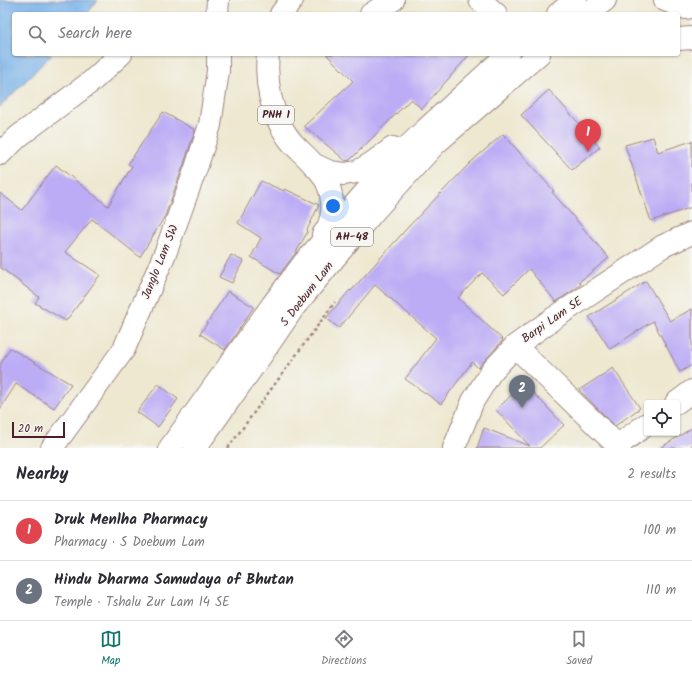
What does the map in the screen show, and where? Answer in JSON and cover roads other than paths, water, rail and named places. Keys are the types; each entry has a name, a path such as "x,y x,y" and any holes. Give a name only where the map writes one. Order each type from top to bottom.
{"main road":[{"path":"217,12 218,0"},
{"path":"283,12 292,0"},
{"path":"374,12 393,0"},
{"path":"480,0 494,12"},
{"path":"561,12 576,0"},
{"path":"589,12 604,0"},
{"path":"665,0 686,8 692,7"},
{"path":"680,39 692,38"},
{"path":"0,154 18,136 92,81 119,56"},
{"name":"Janglo Lam SW","path":"52,448 124,349 166,250 210,125 218,70 218,56"},
{"name":"PNH 1","path":"268,56 268,91 276,115 287,137 314,164"},
{"name":"S Doebum Lam","path":"170,448 273,304 300,269 391,163 506,56"},
{"name":"S Doebum Lam","path":"195,448 294,307 375,210 435,144 539,57"},
{"path":"314,164 330,172 344,174 357,172 402,142 424,131"},
{"path":"300,269 328,227 332,213 330,189 324,176 314,164"},
{"name":"Barpi Lam SE","path":"454,448 473,401 491,372 515,346 554,318 663,246 692,233"},
{"path":"515,346 619,447 644,426"},
{"path":"680,400 692,391"}],"water":[{"path":"0,0 98,0 89,12 12,12 12,56 50,56 0,107"}],"place":[{"name":"Druk Menlha Pharmacy","path":"588,152"},
{"name":"Hindu Dharma Samudaya of Bhutan","path":"522,408"}]}
